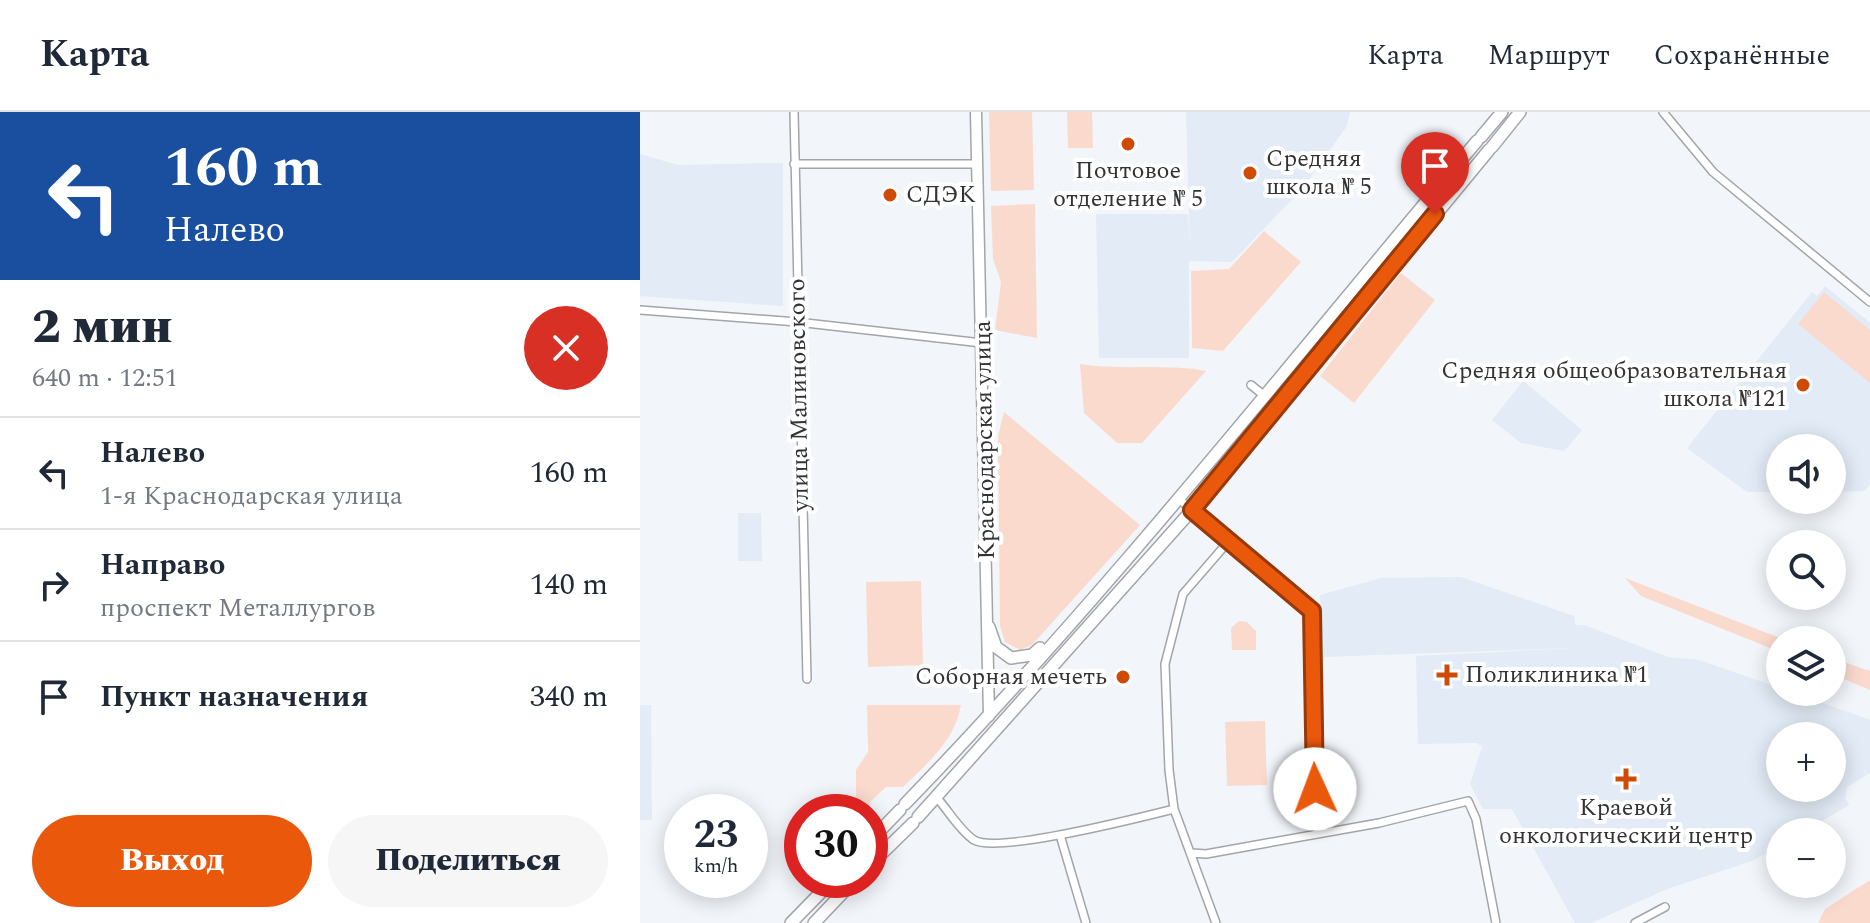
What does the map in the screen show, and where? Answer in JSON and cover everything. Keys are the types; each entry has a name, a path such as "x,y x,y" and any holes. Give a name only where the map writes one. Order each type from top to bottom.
{"main road":[{"name":"Краснодарская улица","path":"976,112 989,716"},
{"path":"888,822 989,716 1180,500 1502,112"},
{"path":"888,847 937,798 1192,510 1520,112"},
{"path":"989,627 1001,653 1020,659 1032,655 1070,621"},
{"path":"989,716 1001,727"},
{"path":"791,923 815,898"},
{"path":"814,923 838,898"}],"street":[{"name":"улица Малиновского","path":"794,112 807,679"},
{"path":"1656,112 1663,112 1713,172 1870,302"},
{"path":"794,164 977,164"},
{"path":"640,310 797,322 982,343"},
{"path":"1251,385 1266,397"},
{"path":"1180,500 1312,611 1313,759 1317,819 1323,831"},
{"path":"1216,923 1174,809 1165,664 1183,594 1228,542"},
{"path":"937,798 976,841 1060,835 1174,809"},
{"path":"1192,853 1206,854 1379,823 1468,801 1476,819 1496,923"},
{"path":"1060,835 1086,923"},
{"path":"1635,923 1665,907"}],"shaded area":[{"path":"989,112 1032,112 1034,190 991,191"},
{"path":"1067,112 1092,112 1093,148 1068,148"},
{"path":"1186,112 1350,112 1347,126 1301,190 1232,262 1189,261 1189,358 1099,358 1096,214 1188,214 1190,248"},
{"path":"640,154 678,165 783,163 783,306 640,296"},
{"path":"1035,204 1037,338 995,330 1001,282 993,259 991,206"},
{"path":"1264,231 1301,262 1223,351 1192,348 1191,271 1229,269"},
{"path":"1401,273 1435,300 1354,403 1320,376"},
{"name":"Средняя общеобразовательная школа №121","path":"1825,286 1870,323 1870,484 1864,491 1846,492 1846,434 1766,434 1766,492 1747,492 1687,448 1812,292 1817,296"},
{"path":"1824,292 1870,330 1870,383 1798,324"},
{"path":"1080,364 1206,371 1142,443 1117,443 1084,413"},
{"path":"1523,381 1582,430 1564,451 1521,443 1492,420"},
{"path":"1004,412 1140,525 1032,645 1020,650 1005,642 1000,626 998,436"},
{"path":"738,513 761,513 762,561 738,561"},
{"name":"Краевой онкологический центр","path":"1461,577 1574,616 1575,625 1584,625 1668,657 1699,660 1766,683 1766,706 1831,706 1870,720 1870,773 1847,787 1846,792 1846,722 1766,722 1766,802 1846,800 1849,805 1827,818 1766,818 1766,853 1752,861 1667,889 1591,923 1575,923 1512,809 1483,809 1470,784 1482,747 1477,743 1418,744 1416,656 1576,648 1323,657 1320,595 1381,578"},
{"path":"1625,578 1766,633 1766,646 1641,596"},
{"path":"921,581 923,665 868,667 866,582"},
{"path":"1239,621 1247,622 1256,631 1256,650 1232,650 1231,628"},
{"path":"1846,663 1870,671 1870,690 1846,680"},
{"path":"640,705 651,705 652,820 640,820"},
{"path":"867,705 961,705 947,740 903,787 886,787 878,794 856,794 856,770 868,752"},
{"path":"1265,721 1267,785 1227,786 1225,722"},
{"path":"1870,880 1870,923 1818,923 1825,909"}],"place":[{"name":"Почтовое отделение № 5","path":"1128,144"},
{"name":"Средняя школа № 5","path":"1250,173"},
{"name":"СДЭК","path":"890,195"},
{"name":"Средняя общеобразовательная школа №121","path":"1803,385"},
{"name":"Поликлиника №1","path":"1447,675"},
{"name":"Соборная мечеть","path":"1123,677"},
{"name":"Краевой онкологический центр","path":"1626,779"}],"route":[{"path":"1315,789 1312,611 1192,510 1435,214"}]}
